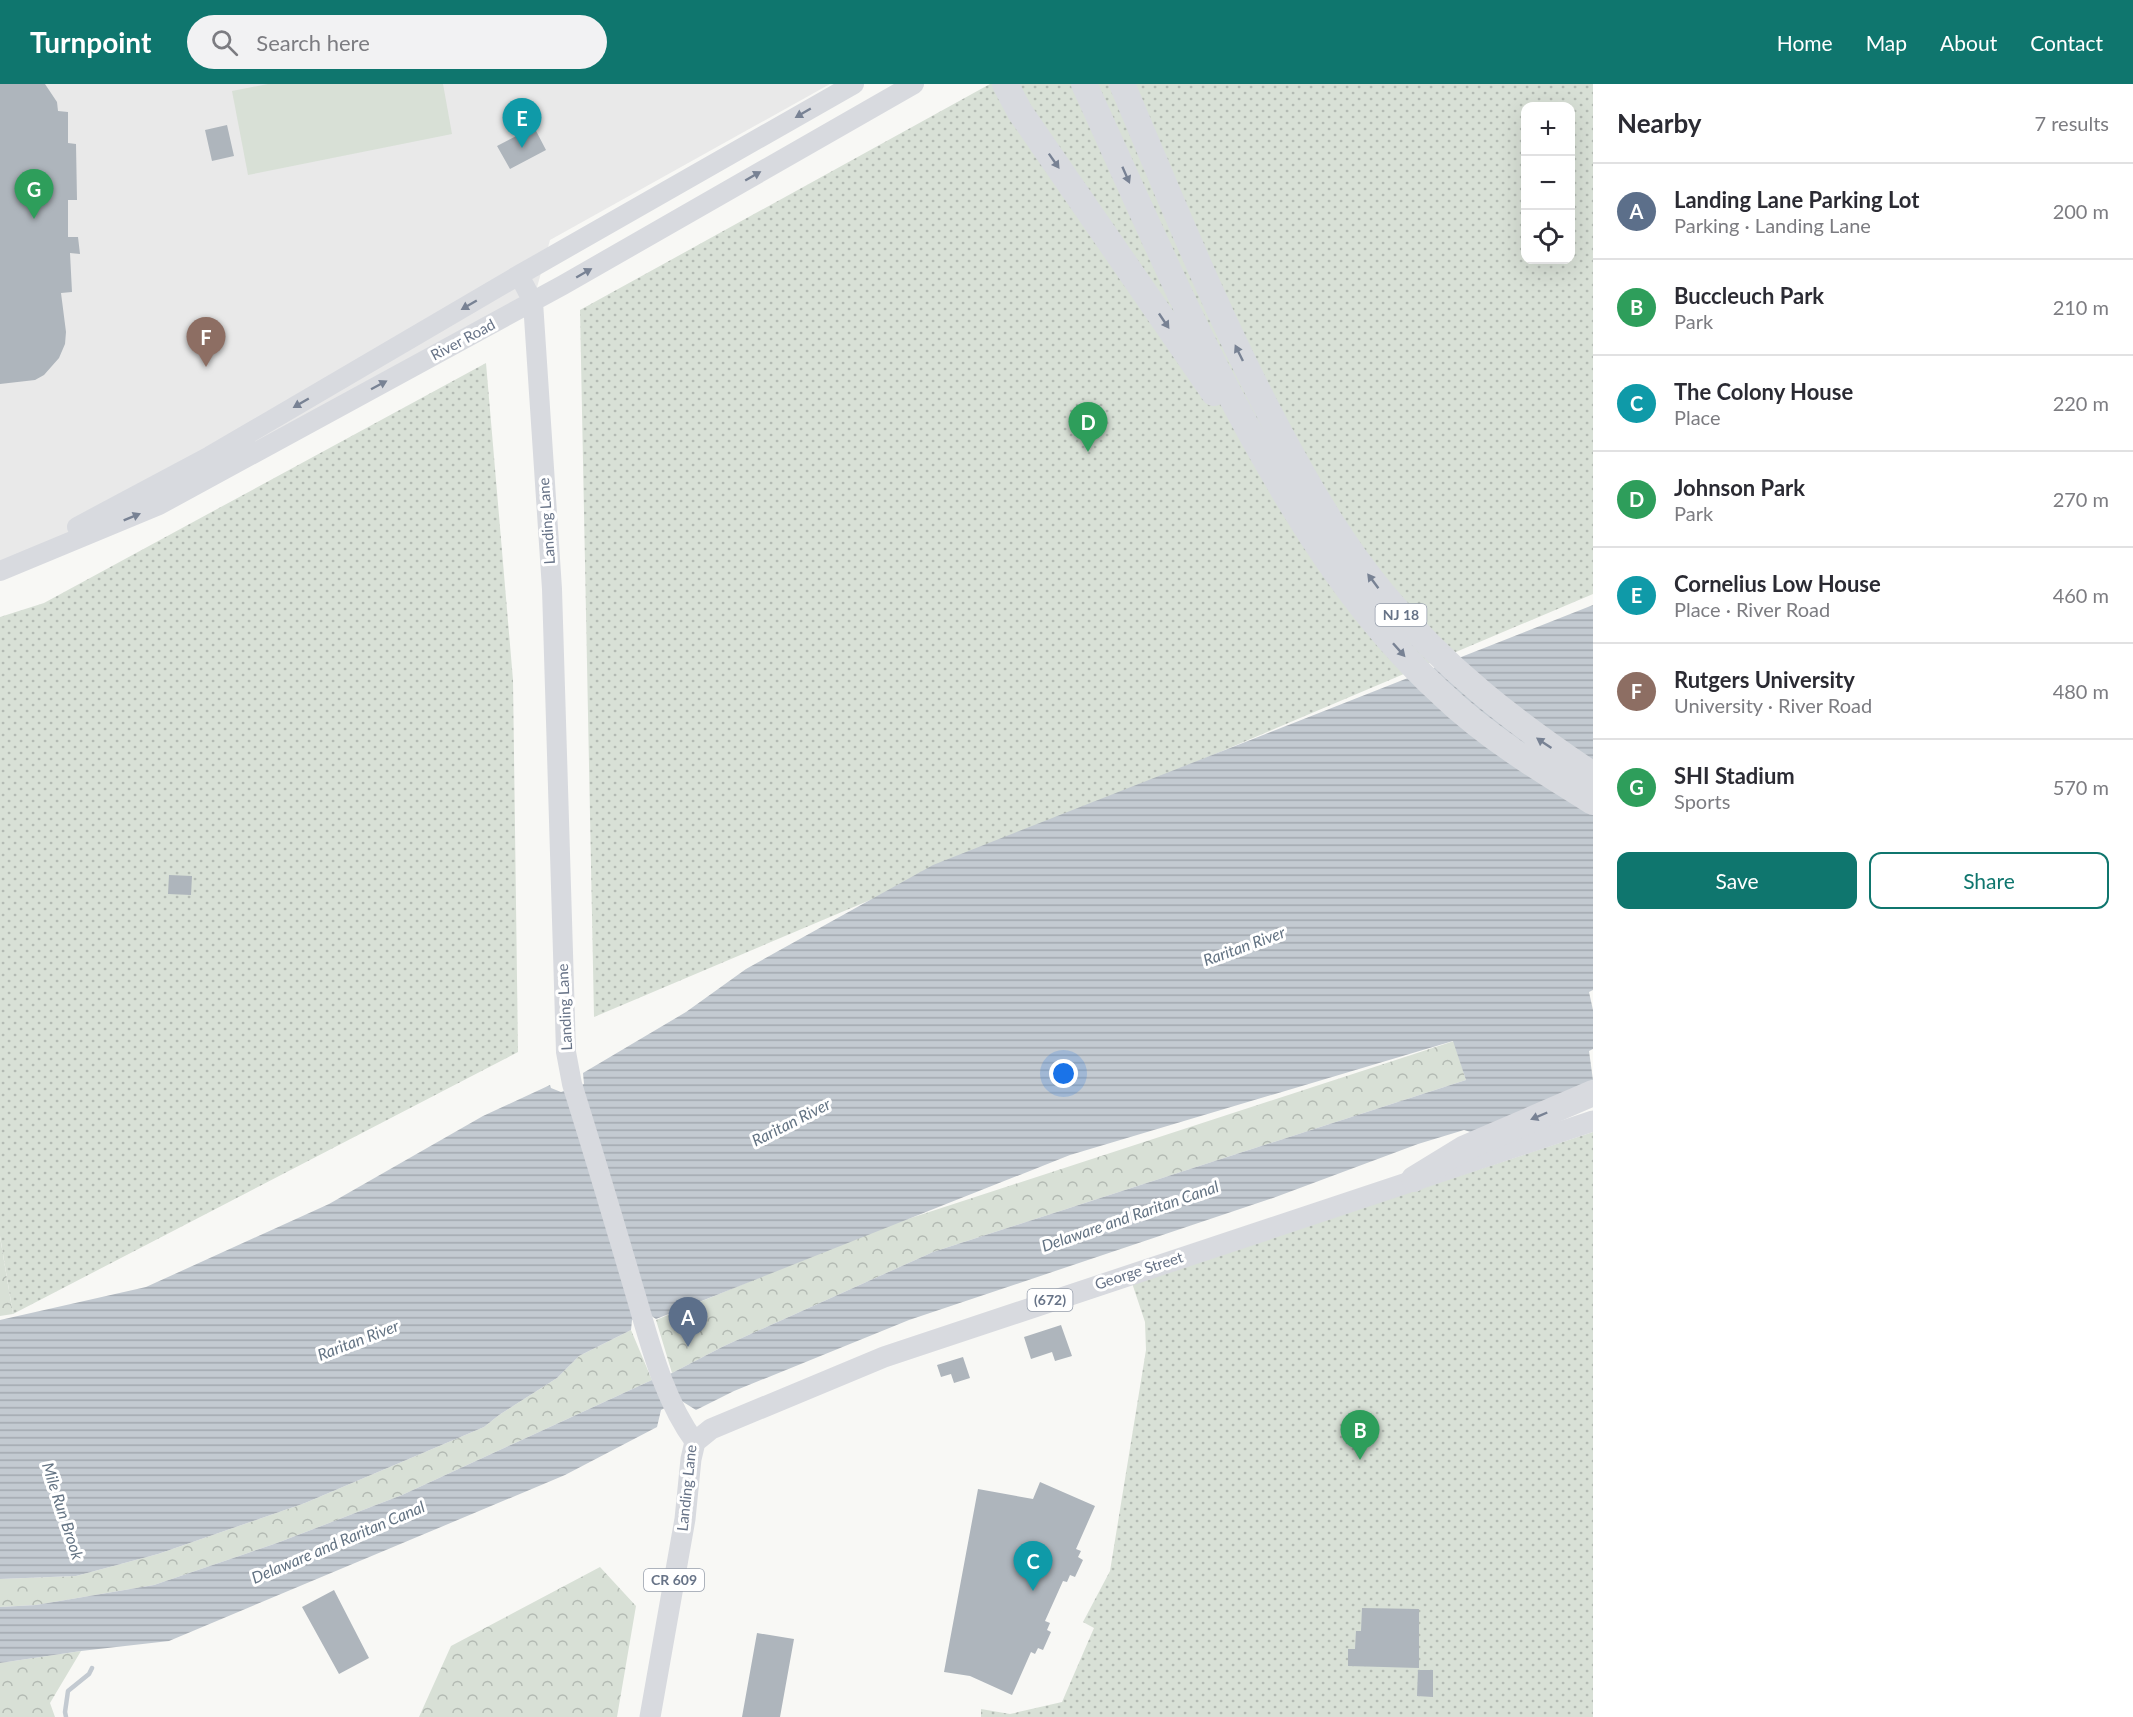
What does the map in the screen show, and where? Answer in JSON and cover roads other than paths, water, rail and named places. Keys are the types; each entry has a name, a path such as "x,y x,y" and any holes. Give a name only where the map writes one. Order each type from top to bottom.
{"highway":[{"path":"983,84 990,87 1020,112"},
{"path":"1005,84 1020,112 1229,406"},
{"path":"1084,84 1229,406"},
{"name":"NJ 18","path":"1125,91 1235,347 1303,477 1346,546 1384,595 1421,637 1468,683 1522,726 1593,775"},
{"name":"NJ 18","path":"1229,406 1325,558 1361,607 1401,653 1443,695 1522,758 1593,802"},
{"path":"1414,1179 1463,1149 1593,1093"}],"main road":[{"name":"River Road","path":"0,570 210,456 519,275 854,84"},
{"name":"River Road","path":"0,570 159,505 533,302 914,84"},
{"name":"Landing Lane","path":"519,275 533,302 552,589 566,1052 572,1084 656,1359 672,1406 681,1424 695,1442 685,1520 650,1717"},
{"name":"George Street","path":"695,1442 711,1429 884,1357 1593,1121"}],"water":[{"path":"1593,605 1593,990 1589,992 1593,1010 1593,1049 1589,1051 1593,1080 1474,1133 1464,1130 1418,1144 1273,1198 909,1320 734,1391 696,1410 680,1400 661,1410 657,1427 565,1475 169,1641 0,1663 0,1607 36,1605 154,1585 277,1543 402,1495 933,1252 1466,1080 1453,1041 1070,1155 656,1319 647,1313 632,1320 631,1330 579,1356 557,1378 484,1427 305,1503 158,1554 76,1576 0,1579 0,1320 146,1287 329,1204 483,1116 550,1085 551,1088 561,1092 584,1084 583,1073 686,1012 746,969 933,865"}],"waterway":[{"name":"Mile Run Brook","path":"66,1717 68,1691 89,1674 92,1668"}],"place":[{"name":"Cornelius Low House","path":"522,148"},
{"name":"SHI Stadium","path":"34,219"},
{"name":"Rutgers University","path":"206,367"},
{"name":"Johnson Park","path":"1088,452"},
{"name":"Landing Lane Parking Lot","path":"688,1347"},
{"name":"Buccleuch Park","path":"1360,1460"},
{"name":"The Colony House","path":"1033,1591"}],"water label":[{"name":"Raritan River","path":"1244,946"},
{"name":"Raritan River","path":"791,1122"},
{"name":"Delaware and Raritan Canal","path":"1130,1216"},
{"name":"Raritan River","path":"358,1340"},
{"name":"Delaware and Raritan Canal","path":"338,1542"}]}
